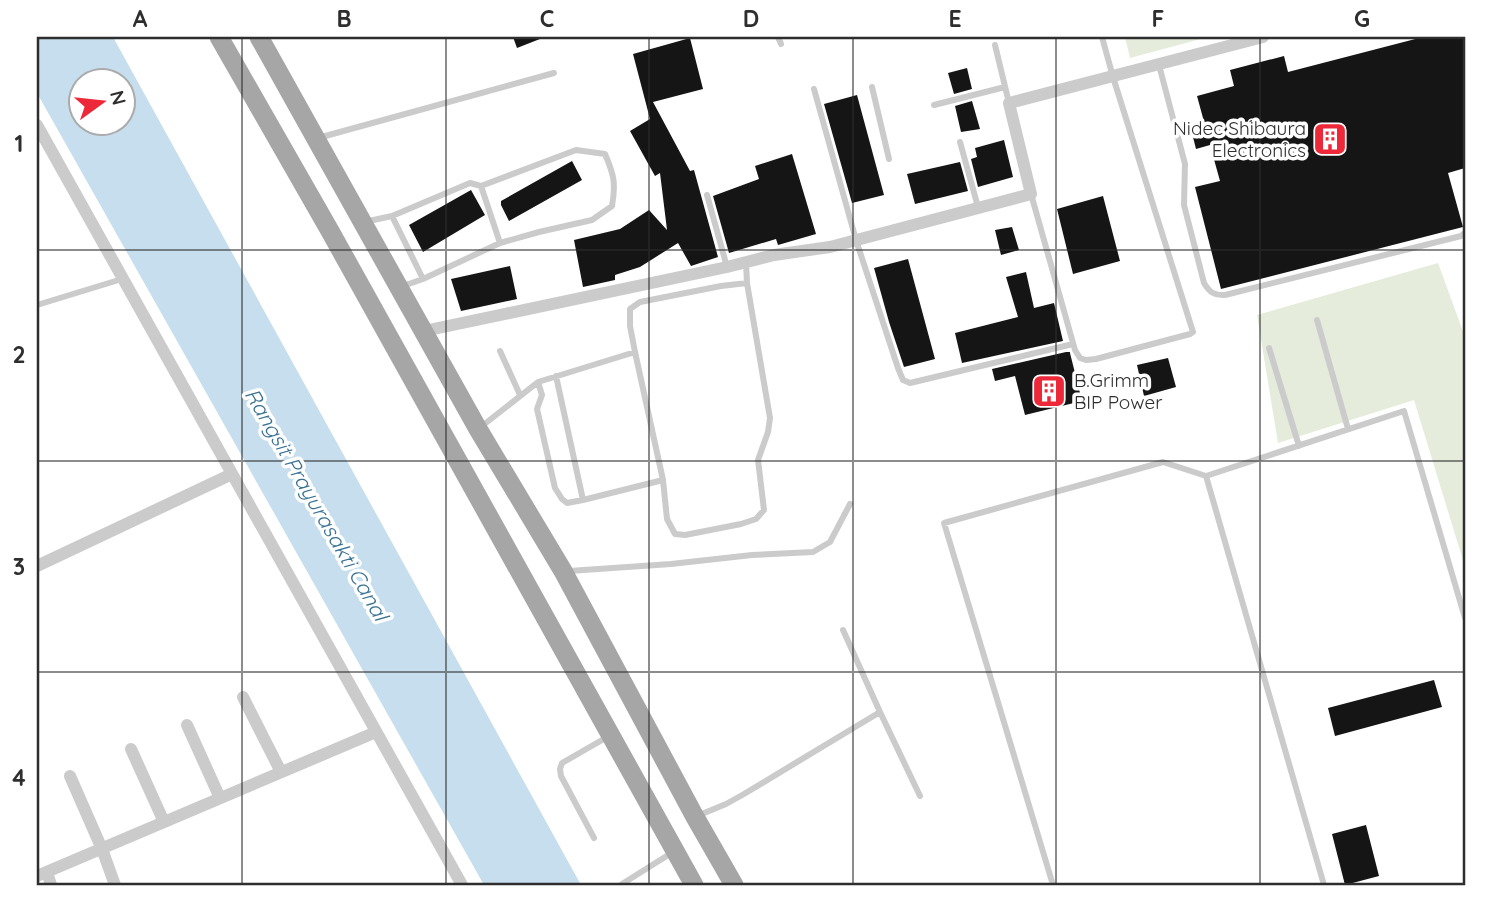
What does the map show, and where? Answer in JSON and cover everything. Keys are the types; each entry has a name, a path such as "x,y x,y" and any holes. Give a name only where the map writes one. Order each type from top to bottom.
{"main road":[{"path":"219,37 343,254 675,851 690,884"},
{"path":"259,37 478,429 563,572 734,885"}],"street":[{"path":"424,331 774,255 810,251 1031,194 1009,103 1263,37"},
{"path":"37,125 462,885"},
{"path":"37,566 233,474"},
{"path":"243,697 281,772"},
{"path":"187,725 220,799"},
{"path":"51,885 40,872 102,849 376,732"},
{"path":"131,749 163,822"},
{"path":"69,776 115,885"}],"lane":[{"path":"1031,194 1073,344 1080,358 1096,359 1193,332 1112,77 1102,37"},
{"path":"995,45 1009,103"},
{"path":"1159,65 1185,164 1184,205 1204,282 1215,295 1225,295 1465,233"},
{"path":"316,138 554,73"},
{"path":"872,87 889,159"},
{"path":"934,105 1005,87"},
{"path":"814,89 856,240 903,380 910,383 1073,344"},
{"path":"960,142 978,208"},
{"path":"362,222 392,216 470,183 481,186 576,150 605,154 615,187 611,205 592,220 500,243 400,287"},
{"path":"481,186 500,243"},
{"path":"707,195 727,267"},
{"path":"392,216 423,279"},
{"path":"746,262 747,283 770,418 758,460 764,510 756,519 741,524 685,535 675,534 667,519 663,480 630,326 630,309 640,302 747,283"},
{"path":"37,305 122,279"},
{"path":"1317,320 1348,429"},
{"path":"1269,348 1298,446"},
{"path":"500,351 520,395"},
{"path":"478,429 538,382 635,352"},
{"path":"556,376 583,500"},
{"path":"538,382 542,395 537,409 555,488 562,499 568,503 663,480"},
{"path":"1053,885 944,523 1163,462 1206,476 1404,411 1465,618"},
{"path":"1206,476 1324,885"},
{"path":"563,572 813,552 830,542 850,504"},
{"path":"843,630 920,796"},
{"path":"695,817 744,794 880,712"},
{"path":"593,838 561,776 560,769 562,763 610,735"},
{"path":"622,884 675,851"}],"green space":[{"path":"1125,37 1208,37 1130,58"},
{"path":"1438,263 1465,337 1465,567 1414,400 1278,443 1257,315"}],"water":[{"name":"Rangsit Prayurasakti Canal","path":"37,37 113,37 129,66 66,66 66,136 136,136 136,79 581,885 484,885 37,93"}],"building":[{"path":"513,37 545,37 517,48"},
{"name":"Nidec Shibaura Electronics","path":"1423,37 1465,37 1465,168 1448,173 1463,227 1221,289 1195,187 1220,181 1210,145 1196,149 1192,133 1206,129 1197,96 1234,86 1230,70 1284,56 1288,72"},
{"path":"690,38 703,89 653,102 690,171 694,170 718,257 691,266 678,243 640,267 615,275 615,280 583,287 574,240 620,229 649,210 667,230 660,173 655,176 630,131 650,119 633,54"},
{"path":"967,68 972,89 954,94 948,73"},
{"path":"857,95 884,195 852,203 824,104"},
{"path":"972,101 980,129 961,132 955,106"},
{"path":"1004,140 1013,177 978,187 971,159 977,157 975,148"},
{"path":"792,154 816,234 778,245 776,239 729,253 713,196 759,179 755,166"},
{"path":"572,161 582,180 509,221 501,201"},
{"path":"960,162 968,191 915,204 907,174"},
{"path":"471,190 485,215 423,252 409,225"},
{"path":"1103,196 1120,261 1073,274 1057,209"},
{"path":"1012,227 1019,250 1001,255 995,230"},
{"path":"908,259 935,359 904,367 874,268"},
{"path":"510,266 517,299 461,311 451,279"},
{"path":"1026,272 1034,308 1054,303 1063,341 962,363 955,333 1018,317 1006,277"},
{"name":"B.Grimm BIP Power","path":"1070,352 1082,401 1025,415 1015,376 995,381 992,369"},
{"path":"1168,358 1176,387 1144,396 1137,365"},
{"path":"1434,680 1442,707 1335,736 1328,708"},
{"path":"1366,825 1379,876 1345,885 1332,834"}],"place":[{"name":"Nidec Shibaura Electronics","path":"1330,139"},
{"name":"B.Grimm BIP Power","path":"1049,391"}]}
